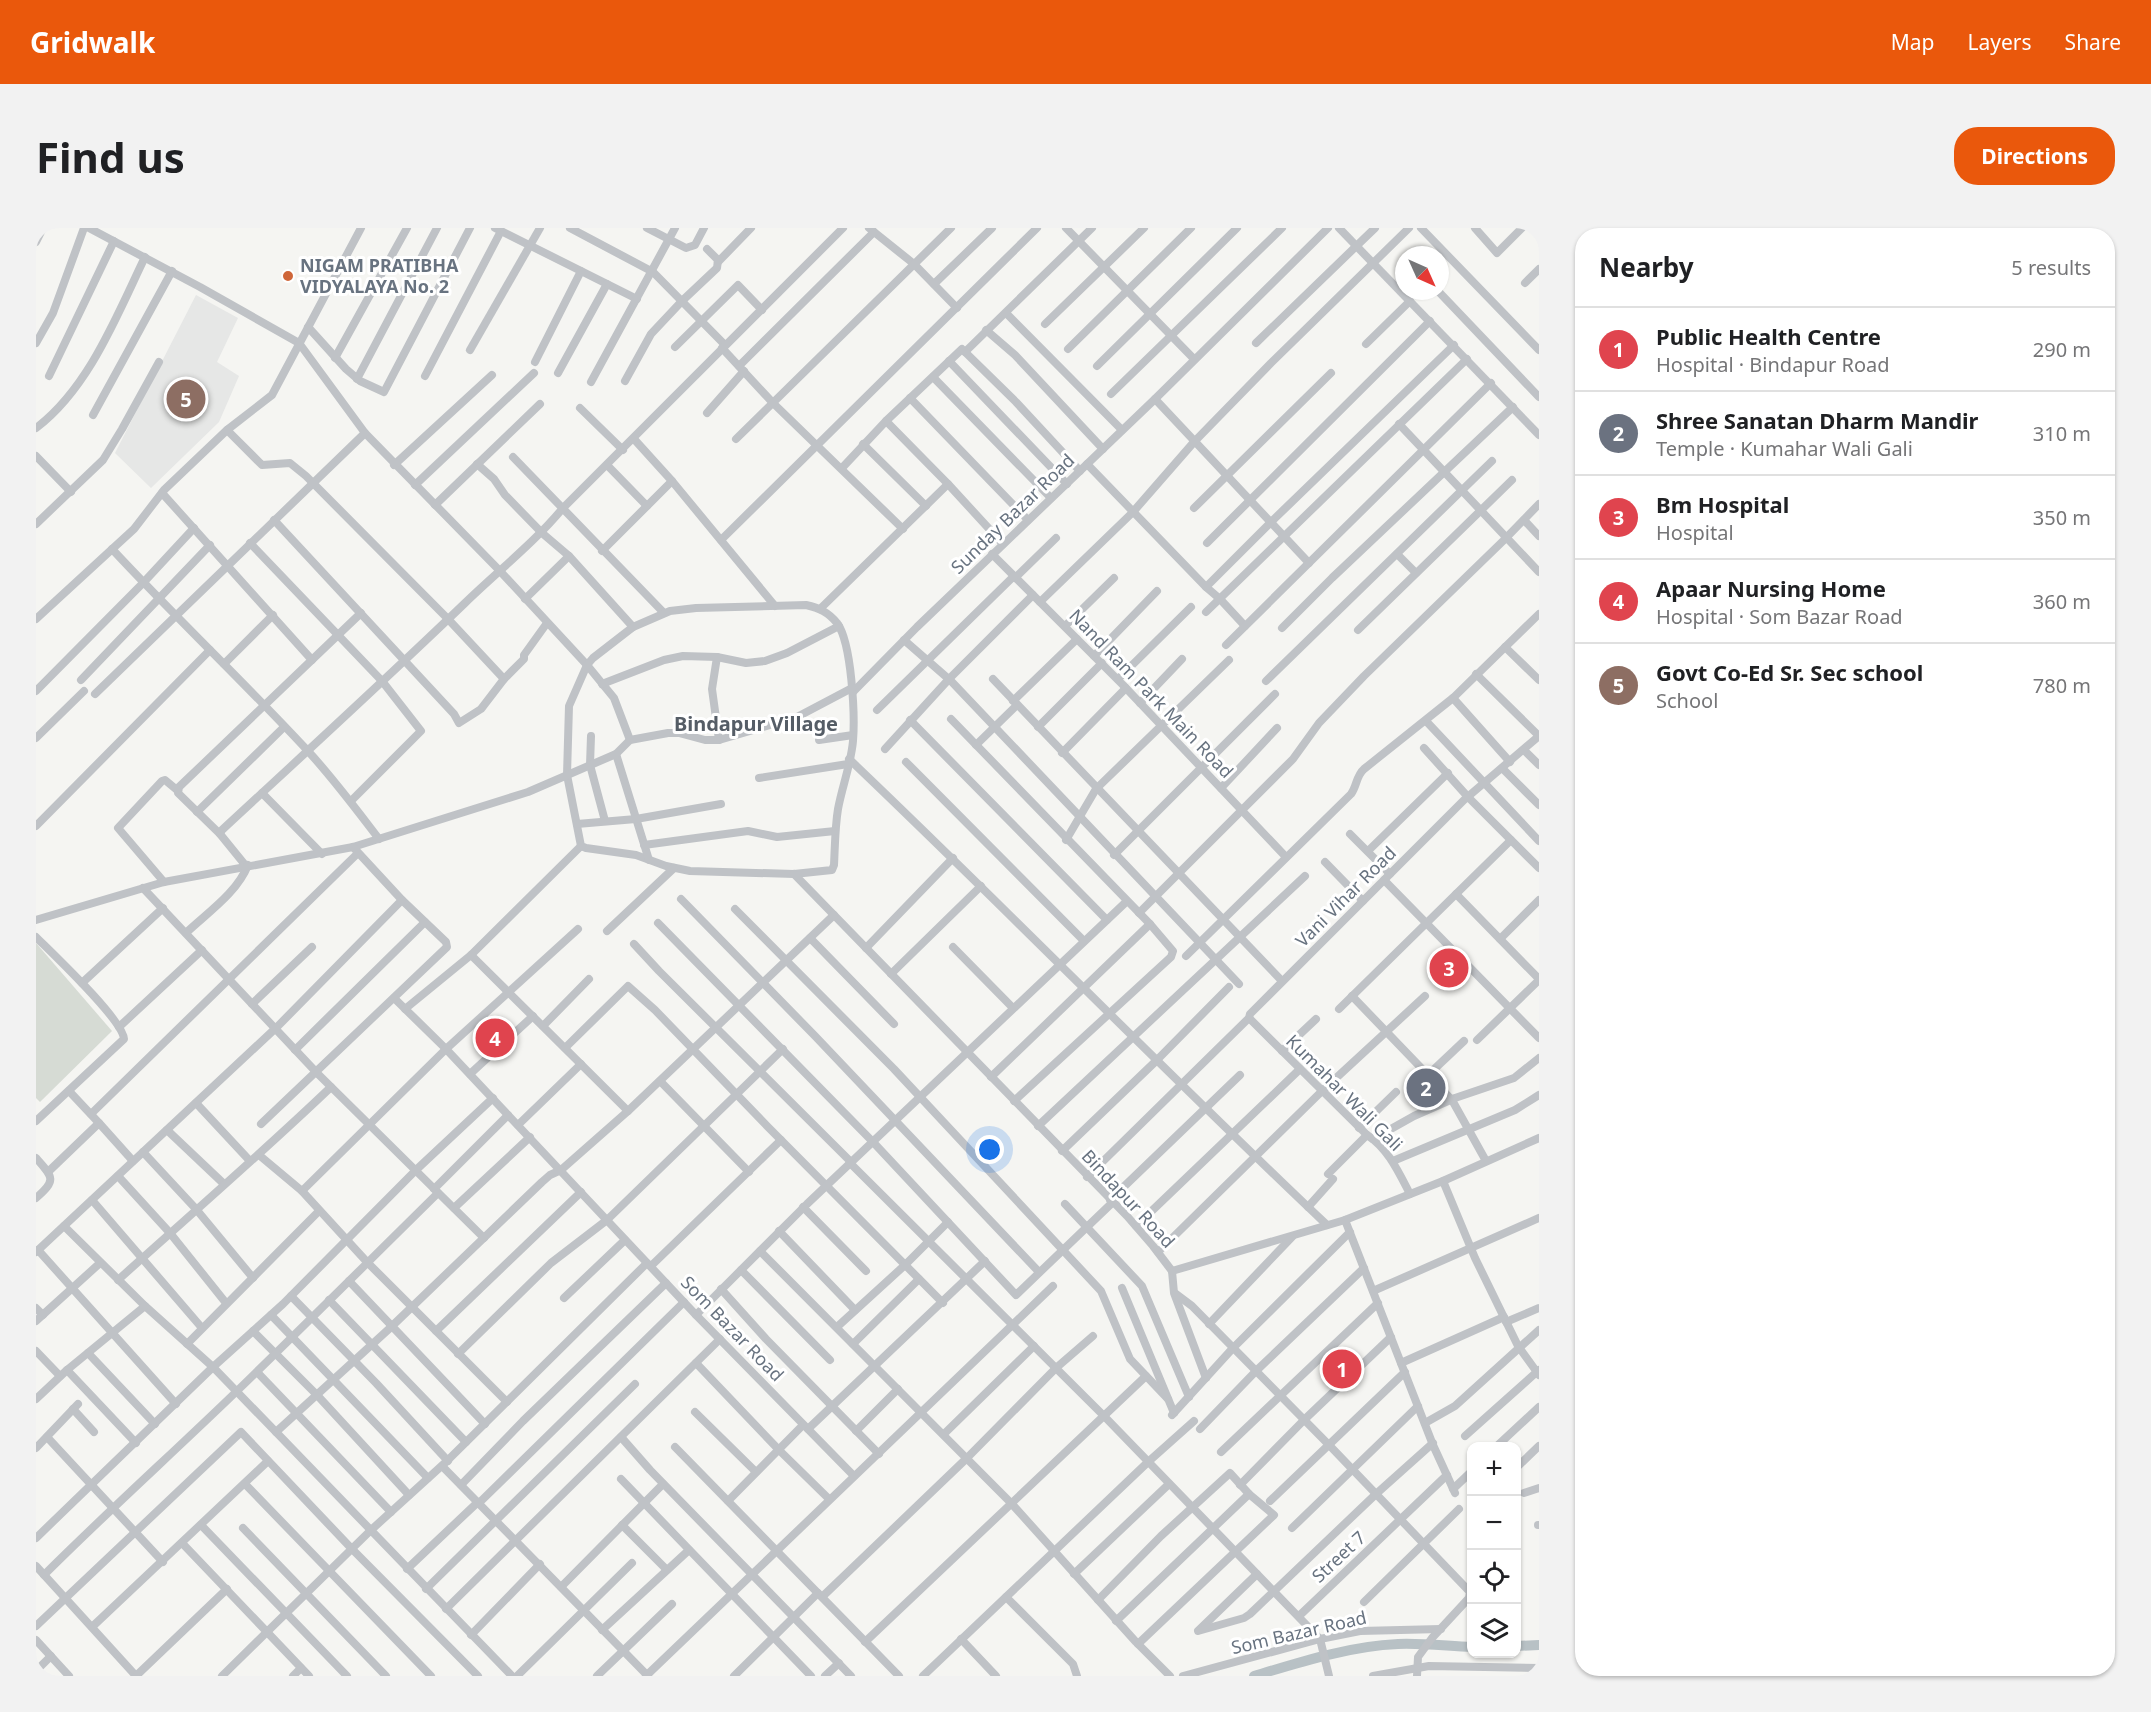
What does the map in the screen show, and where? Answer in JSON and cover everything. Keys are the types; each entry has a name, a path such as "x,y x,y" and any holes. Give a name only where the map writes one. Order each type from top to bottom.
{"street":[{"path":"36,242 43,228"},
{"path":"36,343 53,313 84,228"},
{"path":"90,228 172,271 299,343 365,433 499,570 587,665 619,706 630,740"},
{"path":"36,619 134,529 162,493 227,430 272,395 361,228"},
{"path":"335,358 407,228"},
{"path":"357,379 437,228"},
{"path":"308,327 357,379 384,392 470,228"},
{"path":"470,350 540,228"},
{"path":"570,228 653,272 702,321 773,403 903,529"},
{"path":"647,228 680,246 691,248 704,228"},
{"path":"591,382 675,228"},
{"path":"625,381 650,337 682,301 717,268 718,262 751,228"},
{"path":"220,834 499,570 542,533 563,508 843,228"},
{"path":"736,439 951,228"},
{"path":"934,284 992,228"},
{"path":"721,540 1037,228"},
{"path":"1066,228 1194,359"},
{"path":"965,352 1092,228"},
{"path":"1045,324 1144,228"},
{"path":"1068,349 1191,228"},
{"path":"1097,366 1237,228"},
{"path":"1111,394 1282,228"},
{"name":"Sunday Bazar Road","path":"719,740 797,717 853,690 1155,399 1328,228"},
{"path":"1339,228 1539,435"},
{"path":"1256,343 1375,228"},
{"path":"1040,602 1133,512 1194,442 1271,363 1409,228"},
{"path":"1421,228 1539,350"},
{"path":"1475,228 1497,253 1522,228"},
{"path":"425,376 498,229 637,299"},
{"path":"707,413 742,369 872,230 914,264 957,308"},
{"path":"49,376 114,241"},
{"path":"707,249 718,262"},
{"path":"36,428 52,413 90,367 145,257"},
{"path":"1525,284 1539,269"},
{"path":"93,415 172,271"},
{"path":"535,362 581,271"},
{"path":"558,373 607,284"},
{"path":"675,347 738,285 762,310"},
{"path":"1447,300 1539,397"},
{"path":"1366,344 1410,301"},
{"path":"1006,313 1122,430"},
{"path":"1207,543 1430,321"},
{"path":"986,330 1015,356 1103,449"},
{"path":"1206,587 1454,345"},
{"path":"842,468 863,444 961,349 1080,471"},
{"path":"1206,612 1467,359"},
{"path":"948,361 1067,484"},
{"path":"36,524 103,460 159,362"},
{"path":"415,485 534,373"},
{"path":"1194,508 1331,373"},
{"path":"394,465 492,375"},
{"path":"933,377 1052,498"},
{"path":"1226,645 1491,383"},
{"path":"910,398 1028,520"},
{"path":"1155,399 1309,563"},
{"path":"435,505 540,404"},
{"path":"1282,628 1513,407"},
{"path":"580,408 623,450"},
{"path":"886,421 1003,544"},
{"path":"1399,424 1539,572"},
{"path":"227,430 262,465 290,463 313,483 504,679"},
{"path":"95,694 365,433"},
{"path":"634,439 672,480 775,606"},
{"path":"863,444 926,506"},
{"path":"36,456 71,492"},
{"path":"513,457 664,613"},
{"path":"1266,681 1492,461"},
{"path":"477,464 494,479 542,533 569,556 633,627"},
{"path":"1087,464 1245,626"},
{"path":"608,465 646,506"},
{"path":"602,551 672,480"},
{"path":"1358,630 1512,480"},
{"path":"820,609 948,484"},
{"path":"162,493 312,660"},
{"path":"1139,914 1293,759 1319,723 1364,676 1539,504"},
{"path":"274,520 454,714 459,723 481,709 504,679 524,659 524,655 547,623"},
{"path":"1524,520 1539,536"},
{"path":"36,691 194,528"},
{"path":"877,710 1056,538"},
{"path":"250,543 382,681 421,731 351,801"},
{"path":"81,680 210,545"},
{"path":"112,549 308,750 351,801 379,839"},
{"name":"Nand Ram Park Main Road","path":"992,554 1118,679 1286,856"},
{"path":"1397,554 1416,573"},
{"path":"525,599 569,556"},
{"path":"1065,627 1114,578"},
{"path":"1094,656 1157,591"},
{"path":"885,749 949,679 1033,595"},
{"path":"806,605 830,615 839,626 843,639 853,690 853,735 837,810 832,870 794,874 690,871 636,855 581,846 567,775 569,706 587,665 593,658 633,627 664,613 696,608 806,605"},
{"path":"1118,679 1191,607"},
{"path":"177,790 361,613"},
{"path":"1186,956 1355,790 1360,772 1453,698 1539,614"},
{"path":"224,664 273,615"},
{"path":"602,684 676,657 717,657 746,663 765,661 839,626"},
{"path":"976,745 1077,639"},
{"path":"904,640 949,679 1239,984"},
{"path":"1504,647 1539,680"},
{"path":"36,826 210,650"},
{"path":"91,1114 230,980 355,851 379,839 528,792 616,754 630,740 679,733 705,740 719,740 712,689 717,657"},
{"path":"1140,703 1182,659"},
{"path":"1066,840 1096,789 1229,660"},
{"path":"1038,727 1102,663"},
{"path":"1476,674 1539,736"},
{"path":"993,679 1282,981"},
{"path":"1062,753 1126,688"},
{"path":"36,738 84,691"},
{"path":"1114,855 1275,694"},
{"path":"1453,698 1510,762"},
{"path":"951,719 1126,902 1150,924 1173,954 1014,1101"},
{"path":"910,720 1107,920"},
{"path":"1426,721 1539,841"},
{"path":"197,812 284,727"},
{"path":"1221,788 1277,728"},
{"path":"819,740 853,735"},
{"path":"591,736 590,765 605,821"},
{"name":"Vani Vihar Road","path":"1087,1177 1249,1018 1250,1014 1282,981 1468,797 1539,736"},
{"path":"1424,748 1468,797 1539,868"},
{"path":"1524,750 1539,765"},
{"path":"616,754 649,860"},
{"path":"759,778 848,762"},
{"path":"848,762 953,858 1156,1061 1327,1225"},
{"path":"906,762 1084,941"},
{"path":"1502,768 1539,805"},
{"path":"1368,851 1448,773"},
{"path":"164,882 118,828 165,780 220,834 247,866"},
{"path":"262,793 322,854"},
{"path":"577,824 636,819 721,804"},
{"path":"644,845 748,831 777,837 836,831"},
{"path":"1350,834 1368,851 1426,923 1539,1038"},
{"path":"1339,1009 1511,840"},
{"path":"405,1009 471,955 581,846"},
{"path":"36,920 164,882 247,866 355,851"},
{"path":"261,1124 447,947 446,942 355,851"},
{"path":"866,948 953,858"},
{"path":"1325,862 1363,901"},
{"path":"186,933 236,886 244,876 247,866"},
{"path":"607,931 674,868"},
{"name":"Bindapur Road","path":"794,874 1112,1201 1158,1252 1172,1271 1174,1293 1206,1378"},
{"path":"1038,1126 1305,876"},
{"path":"891,974 981,886"},
{"path":"143,888 317,1073 484,1238"},
{"path":"1456,894 1539,979 1477,1040"},
{"path":"681,899 1039,1272"},
{"path":"176,1404 37,1251 275,1029 402,900"},
{"path":"1500,939 1539,900"},
{"path":"696,1315 803,1207 1126,902"},
{"path":"82,983 163,908"},
{"path":"735,909 894,1069 1101,1291 1130,1359 1168,1399"},
{"path":"276,1432 372,1345 542,1182 561,1170 660,1081 834,915"},
{"path":"295,1050 425,922"},
{"path":"658,923 873,1142 1016,1294 1240,1075"},
{"path":"992,1077 1150,924"},
{"path":"302,1191 446,1049 578,929"},
{"path":"36,937 82,983 124,1034 122,1043 36,1121"},
{"path":"810,938 894,1024"},
{"path":"634,944 929,1243 1104,1416 1299,1616 1321,1642 1329,1674"},
{"path":"252,1004 312,947"},
{"path":"953,947 1013,1008"},
{"path":"120,1027 202,950"},
{"path":"471,955 627,1111"},
{"path":"543,1026 589,979"},
{"path":"565,1048 628,986 694,1049 943,1303"},
{"path":"1062,1151 1229,987"},
{"path":"1352,996 1452,1100 1486,1161"},
{"path":"1158,1252 1322,1090 1425,996"},
{"name":"Som Bazar Road","path":"394,998 493,1098 696,1315 853,1475"},
{"path":"470,1074 533,1016"},
{"name":"Kumahar Wali Gali","path":"1249,1018 1393,1161 1410,1194"},
{"path":"1282,1051 1316,1019"},
{"path":"1428,1075 1464,1041"},
{"path":"458,1354 551,1263 607,1220 783,1049"},
{"path":"1308,1207 1331,1176 1370,1137 1452,1100 1514,1078 1539,1058"},
{"path":"518,1125 581,1064"},
{"path":"1136,1226 1300,1069"},
{"path":"660,1081 749,1172"},
{"path":"118,1280 332,1087"},
{"path":"69,1091 133,1161"},
{"path":"1359,1128 1396,1092"},
{"path":"1393,1161 1523,1106 1539,1095"},
{"path":"36,1538 213,1367 291,1296 416,1170 493,1098"},
{"path":"196,1103 250,1161"},
{"path":"44,1575 275,1354 436,1191 508,1114"},
{"path":"48,1172 99,1123"},
{"path":"167,1130 224,1184"},
{"path":"453,1208 530,1137"},
{"path":"1172,1271 1346,1220 1443,1181 1539,1138"},
{"path":"222,1676 351,1548 445,1463 782,1140"},
{"path":"143,1152 196,1209 253,1278"},
{"path":"259,1155 302,1191 367,1262 507,1402"},
{"path":"36,1158 52,1180 36,1198"},
{"path":"118,1176 170,1233 226,1303"},
{"path":"1443,1181 1471,1248 1505,1319 1520,1348 1538,1372 1465,1436"},
{"path":"436,1331 581,1192"},
{"path":"92,1200 202,1328"},
{"path":"1065,1204 1142,1286 1189,1397"},
{"path":"803,1207 866,1271"},
{"path":"188,1344 319,1211"},
{"path":"1373,1291 1539,1218"},
{"path":"1346,1220 1432,1443 1454,1491 1467,1477"},
{"path":"837,1327 929,1243 948,1222"},
{"path":"64,1226 145,1306 213,1367 512,1676"},
{"path":"779,1231 855,1310"},
{"path":"1122,1288 1173,1414 1233,1348 1350,1232"},
{"path":"1209,1324 1293,1235"},
{"path":"564,1298 625,1240"},
{"path":"760,1251 1011,1503 1116,1621 1170,1676"},
{"path":"728,1501 778,1449 832,1406 985,1261"},
{"path":"36,1308 39,1318 100,1263"},
{"path":"1200,1429 1256,1371 1364,1268"},
{"path":"741,1270 830,1360"},
{"path":"854,1344 920,1279"},
{"path":"348,1281 485,1424"},
{"path":"461,1485 523,1421 666,1283"},
{"path":"291,1296 376,1383 461,1485 647,1676 853,1475 879,1454 1053,1287"},
{"path":"721,1289 766,1339 879,1454"},
{"path":"1174,1293 1209,1324 1329,1444 1470,1592 1469,1598 1432,1638 1418,1657 1417,1672"},
{"path":"329,1300 466,1443"},
{"path":"407,1569 684,1302"},
{"path":"1221,1452 1378,1303"},
{"path":"36,1398 145,1306"},
{"path":"1270,1501 1403,1367 1505,1319 1539,1308"},
{"path":"271,1315 428,1478"},
{"path":"1425,1423 1455,1406 1539,1330"},
{"path":"253,1331 317,1395 409,1495"},
{"path":"734,1676 794,1617 967,1458 1056,1368 1093,1336"},
{"path":"1240,1485 1391,1337"},
{"path":"446,1610 720,1339"},
{"path":"944,1434 1034,1346"},
{"path":"36,1351 60,1376"},
{"path":"88,1353 155,1424"},
{"path":"696,1363 829,1499"},
{"path":"67,1370 136,1443"},
{"path":"256,1372 390,1512"},
{"path":"866,1642 1146,1376"},
{"path":"426,1589 635,1384"},
{"path":"856,1431 898,1389"},
{"path":"36,1448 75,1406 94,1432"},
{"path":"1292,1528 1418,1406"},
{"path":"1501,1442 1539,1407"},
{"path":"695,1412 756,1472"},
{"path":"923,1676 1148,1462 1194,1422"},
{"path":"36,1626 240,1433 243,1433 351,1548 478,1676"},
{"path":"48,1437 163,1562"},
{"path":"621,1437 663,1484 851,1676"},
{"path":"1257,1574 1198,1631 1244,1618 1432,1443"},
{"path":"1521,1463 1539,1446"},
{"path":"675,1447 899,1676"},
{"path":"92,1627 268,1461"},
{"path":"1098,1600 1161,1536 1230,1473 1249,1494 1274,1515 1138,1644"},
{"name":"Street 7","path":"1299,1616 1447,1475"},
{"path":"621,1479 811,1676"},
{"path":"245,1484 431,1676"},
{"path":"561,1587 663,1484"},
{"path":"1074,1574 1169,1484"},
{"path":"1524,1494 1539,1488"},
{"path":"1116,1621 1249,1494"},
{"path":"1364,1602 1459,1509"},
{"path":"201,1525 347,1676"},
{"path":"622,1525 667,1570"},
{"path":"243,1528 386,1676"},
{"path":"183,1543 309,1676"},
{"path":"602,1630 689,1550"},
{"path":"517,1676 632,1563"},
{"path":"471,1635 540,1564"},
{"path":"36,1566 136,1676 227,1589"},
{"path":"1006,1597 1073,1664 1077,1676"},
{"path":"597,1676 672,1604"},
{"name":"Som Bazar Road","path":"1183,1676 1372,1630 1441,1629"},
{"path":"961,1639 996,1676"},
{"path":"37,1644 69,1676"},
{"path":"36,1671 51,1656"},
{"path":"825,1676 838,1663"},
{"path":"1373,1676 1509,1666 1539,1668"},
{"path":"293,1676 301,1668"}],"shaded area":[{"path":"196,295 238,318 217,362 239,376 219,422 151,488 115,453"},
{"path":"36,943 112,1031 40,1102 36,1098"}],"waterway":[{"path":"1254,1676 1325,1656 1380,1645 1467,1647"},
{"path":"1521,1646 1539,1645"}],"place":[{"name":"NIGAM PRATIBHA VIDYALAYA No. 2","path":"288,276"},
{"name":"Govt Co-Ed Sr. Sec school","path":"186,399"},
{"name":"Bm Hospital","path":"1449,968"},
{"name":"Apaar Nursing Home","path":"495,1038"},
{"name":"Shree Sanatan Dharm Mandir","path":"1426,1088"},
{"name":"Public Health Centre","path":"1342,1369"}],"district":[{"name":"Bindapur Village","path":"756,724"}]}
